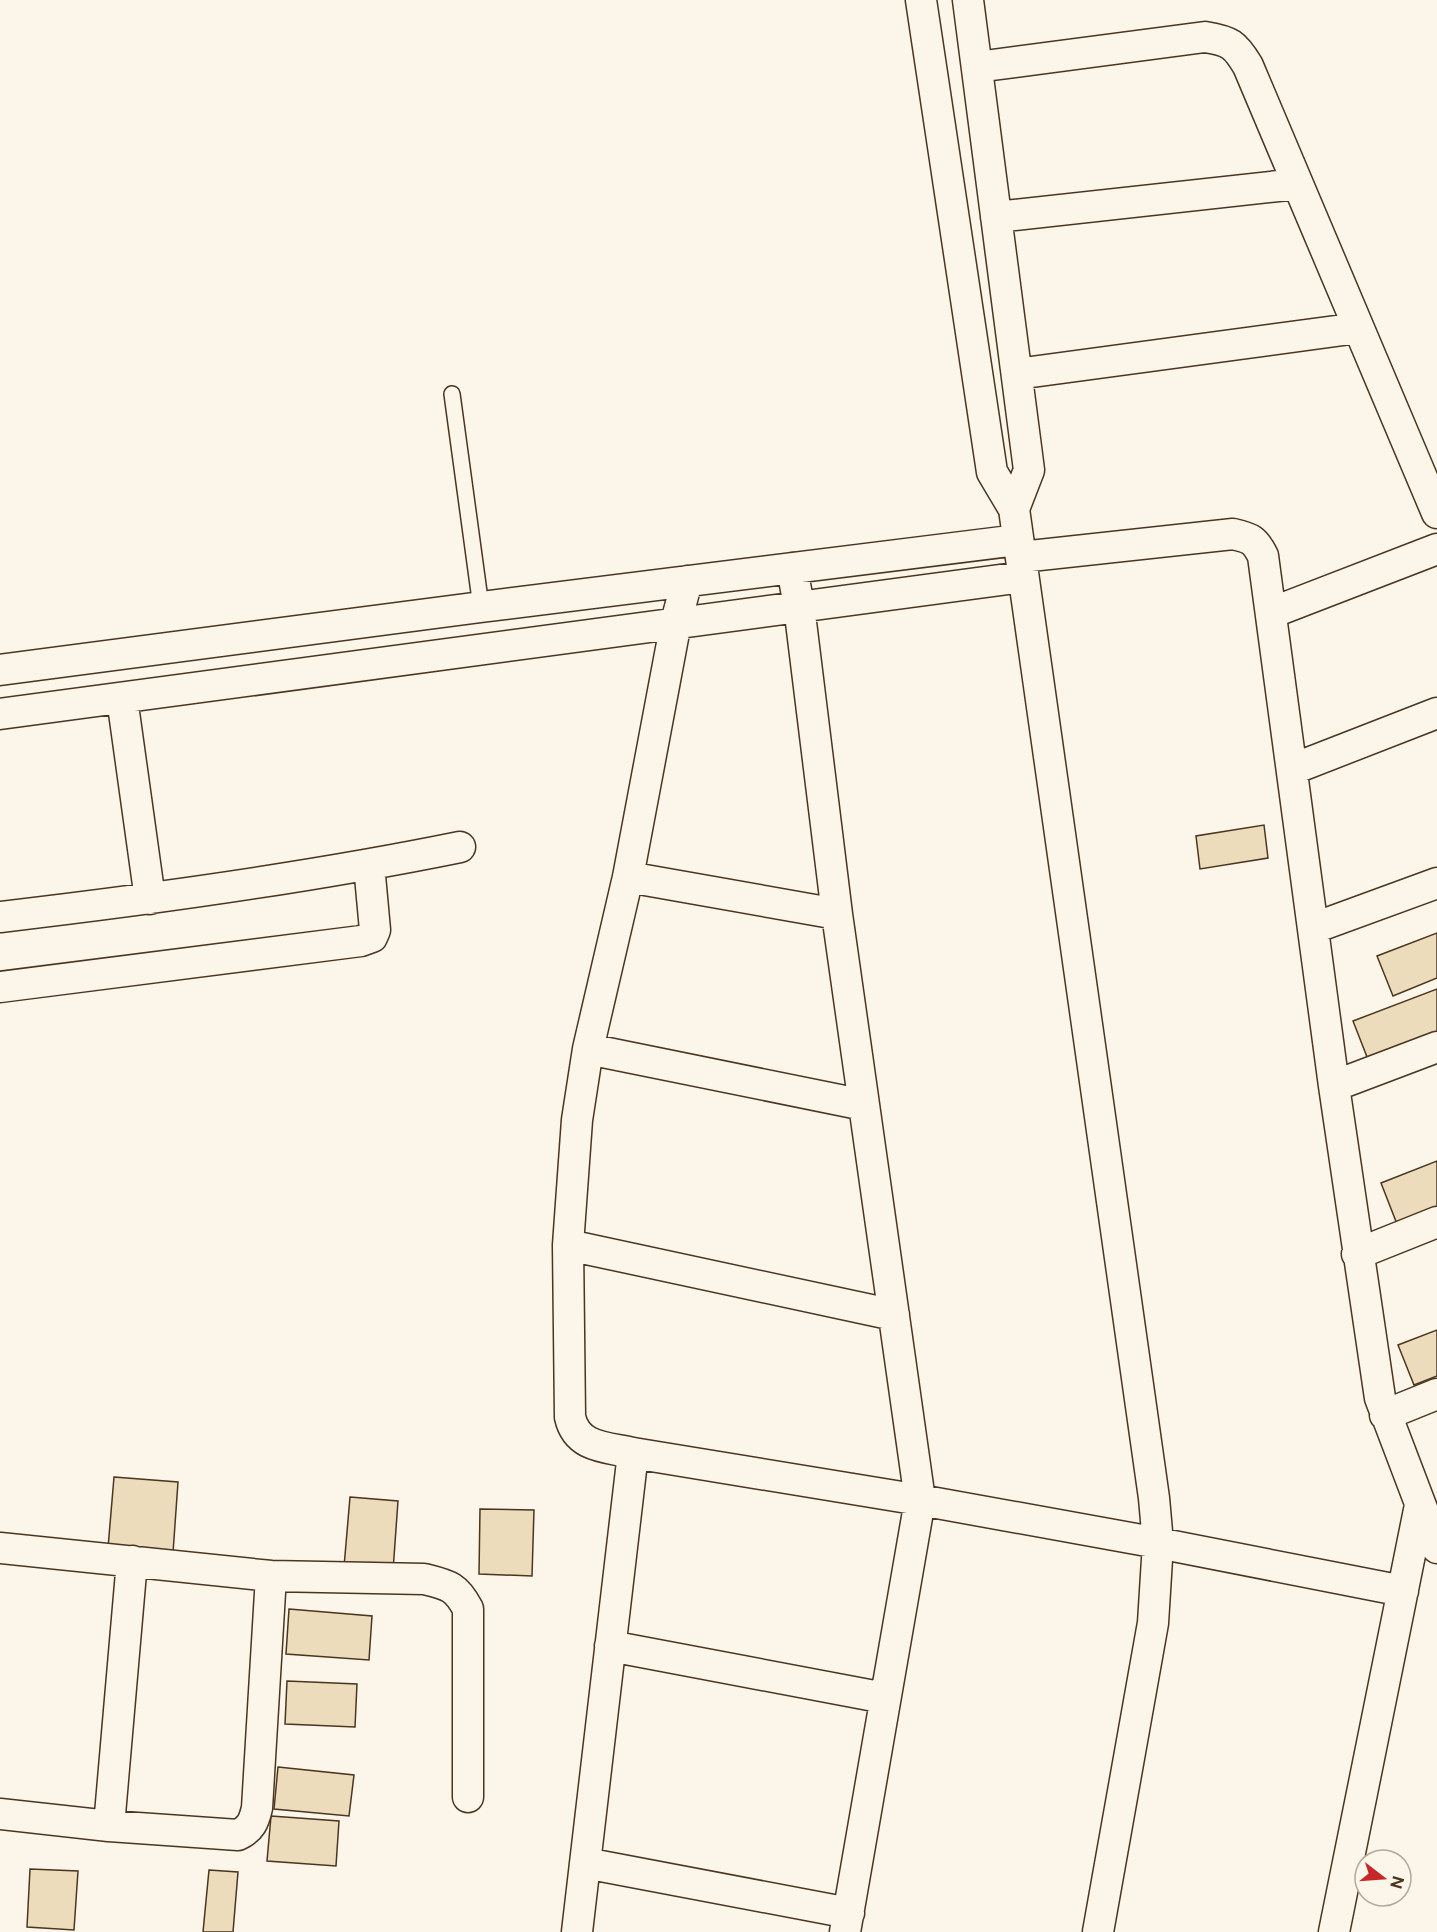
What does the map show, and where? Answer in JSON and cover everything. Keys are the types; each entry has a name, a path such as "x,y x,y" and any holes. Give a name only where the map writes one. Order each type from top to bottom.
{"street":[{"path":"921,0 992,472 1014,508 1151,1475 1158,1543 1153,1623 1098,1932"},
{"path":"968,0 1029,470 1014,508"},
{"path":"977,68 1205,37 1224,40 1236,47 1248,66 1437,513"},
{"path":"996,218 1297,184"},
{"path":"1017,374 1358,328"},
{"path":"0,670 792,568 1020,558 1233,534 1248,537 1257,543 1263,556 1357,1254 1380,1398 1437,1548"},
{"path":"1271,613 1437,549"},
{"path":"0,714 799,606 1020,558"},
{"path":"585,1863 847,1923 920,1500 837,914 799,606 792,568"},
{"path":"687,581 676,622 628,877 588,1049 577,1120 568,1245 572,1428 579,1437 588,1442 633,1453 920,1500 1158,1543 1403,1591"},
{"path":"122,698 150,899"},
{"path":"1293,769 1437,713"},
{"path":"0,917 150,899 369,865 460,847"},
{"path":"0,987 361,941 372,937 375,930 369,865"},
{"path":"628,877 837,914"},
{"path":"1314,928 1437,883"},
{"path":"1334,1086 1437,1047"},
{"path":"588,1049 864,1105"},
{"path":"1357,1254 1437,1222"},
{"path":"568,1245 894,1315"},
{"path":"1385,1415 1437,1394"},
{"path":"577,1932 633,1453"},
{"path":"1334,1932 1420,1504"},
{"path":"0,1548 272,1576 424,1579 448,1585 460,1593 468,1609 468,1797"},
{"path":"110,1826 132,1562"},
{"path":"0,1814 110,1826 238,1835 248,1831 257,1808 272,1576"},
{"path":"610,1646 885,1698"}],"lane":[{"path":"452,394 480,607"}],"building":[{"path":"1264,825 1268,858 1200,869 1196,836"},
{"path":"1437,933 1437,978 1393,996 1377,956"},
{"path":"1437,989 1437,1037 1369,1062 1353,1021"},
{"path":"1437,1161 1437,1209 1397,1224 1381,1183"},
{"path":"1437,1330 1437,1376 1414,1385 1398,1345"},
{"path":"114,1477 178,1482 173,1553 108,1548"},
{"path":"350,1497 398,1501 393,1571 344,1567"},
{"path":"480,1509 534,1510 532,1576 479,1574"},
{"path":"289,1609 372,1616 369,1660 286,1654"},
{"path":"287,1681 357,1684 355,1727 285,1724"},
{"path":"278,1767 354,1775 349,1816 274,1809"},
{"path":"271,1816 339,1821 336,1866 267,1861"},
{"path":"30,1869 78,1871 74,1930 27,1927"},
{"path":"209,1870 238,1872 233,1932 203,1932"}]}
